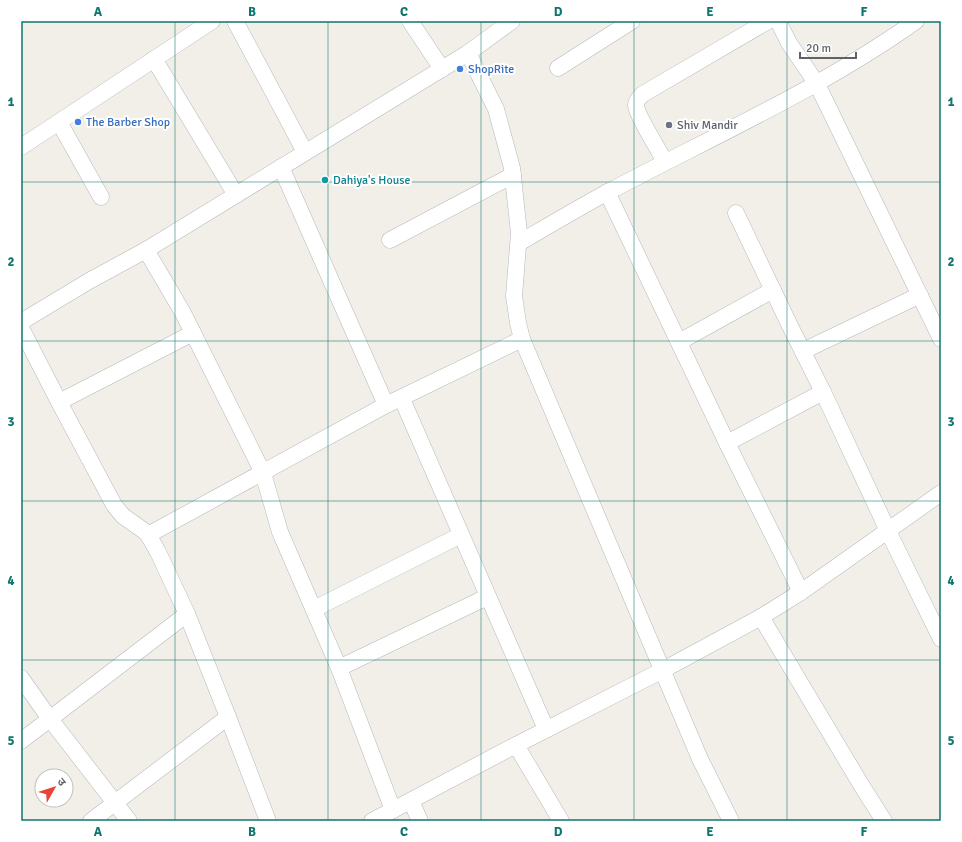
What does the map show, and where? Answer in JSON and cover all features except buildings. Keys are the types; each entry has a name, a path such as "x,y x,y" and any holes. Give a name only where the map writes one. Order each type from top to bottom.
{"street":[{"path":"21,147 212,21"},
{"path":"235,21 305,152"},
{"path":"410,21 442,69"},
{"path":"21,322 88,281 146,250 442,69 468,53 512,21"},
{"path":"558,68 632,21"},
{"path":"665,162 639,114 636,104 638,99 643,94 768,21"},
{"path":"778,21 789,43 817,84 941,339"},
{"path":"518,243 607,192 817,84 895,36 916,21"},
{"path":"468,53 496,108 512,168 518,223 514,296 522,339 700,759 731,821"},
{"path":"154,59 236,195"},
{"path":"59,122 101,197"},
{"path":"281,167 386,405"},
{"path":"390,240 513,175"},
{"path":"607,192 727,443 801,592"},
{"path":"736,213 941,639"},
{"path":"146,250 183,313 263,473 283,538 339,668 393,810"},
{"path":"679,342 773,290"},
{"path":"803,351 920,295"},
{"path":"21,328 59,402 118,510 123,516 144,530 158,552 186,614 268,821"},
{"path":"59,402 193,333"},
{"path":"148,535 386,405 402,399 522,339"},
{"path":"727,443 823,392"},
{"path":"402,399 487,597 546,729"},
{"path":"372,821 546,729 663,670 761,617 801,592 941,493"},
{"path":"314,609 461,535"},
{"path":"339,668 487,597"},
{"path":"21,741 186,614"},
{"path":"761,617 884,821"},
{"path":"21,678 50,719 129,821"},
{"path":"91,821 228,718"},
{"path":"516,745 561,821"},
{"path":"411,801 420,821"}],"place":[{"name":"ShopRite","path":"460,69"},
{"name":"The Barber Shop","path":"78,122"},
{"name":"Shiv Mandir","path":"669,125"},
{"name":"Dahiya's House","path":"325,180"}]}
